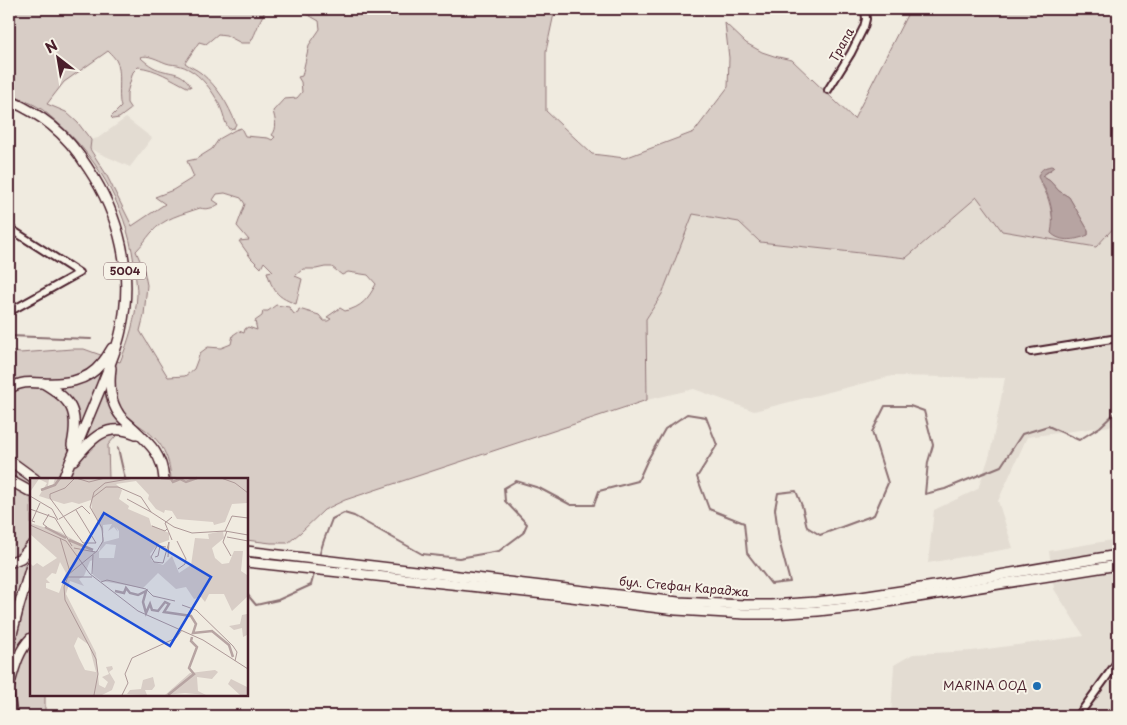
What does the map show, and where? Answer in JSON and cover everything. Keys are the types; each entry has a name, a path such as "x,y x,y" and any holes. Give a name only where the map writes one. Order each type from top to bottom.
{"main road":[{"name":"5004","path":"9,100 38,116 64,137 75,149 97,181 112,211 122,244 126,277 125,309 121,334 65,475"},
{"path":"9,389 17,384 28,381 68,383 88,376 101,365 121,334"},
{"path":"112,358 110,372 115,406 122,417 157,453 163,477"},
{"path":"43,383 66,399 74,414 75,431 65,475"},
{"path":"65,475 87,445 106,432 118,429 143,437"},
{"path":"9,460 32,478"},
{"path":"9,467 31,478"},
{"path":"9,480 30,491"},
{"path":"9,563 21,558 30,547"},
{"name":"бул. Стефан Караджа","path":"248,551 678,602 745,605 798,604 861,597 1118,555"},
{"name":"бул. Стефан Караджа","path":"248,562 676,610 745,614 818,611 862,606 1118,565"},
{"path":"9,646 30,569"},
{"path":"9,603 9,646"},
{"path":"9,687 21,650 30,639"},
{"path":"9,694 12,716"}],"street":[{"name":"Трапа","path":"828,90 864,27 866,19 865,9"},
{"path":"9,228 79,273 9,312"},
{"path":"1031,352 1118,338"},
{"path":"1078,716 1118,661"}],"shaded area":[{"path":"9,9 267,9 250,43 241,43 226,35 218,34 206,44 199,42 185,63 207,78 217,90 233,117 236,124 234,128 229,129 216,98 206,84 194,73 181,66 168,64 146,56 140,57 153,67 183,77 191,87 187,87 158,72 138,67 133,72 127,93 127,103 131,109 119,118 113,119 111,117 121,107 119,70 116,60 108,51 64,82 47,104 66,112 78,123 91,140 90,149 106,174 132,226 165,204 155,197 173,190 194,177 187,161 196,159 212,149 219,139 241,128 245,136 272,140 275,137 272,135 275,126 273,111 284,99 297,98 302,92 301,82 298,77 302,76 309,45 320,29 319,21 298,9 555,9 546,51 546,111 592,154 625,158 694,132 728,87 729,58 725,23 746,43 762,52 792,60 854,119 910,9 1118,9 1118,223 1096,247 1002,231 977,197 906,258 760,242 739,222 693,214 662,294 646,319 647,400 345,500 324,510 288,543 248,540 248,478 171,478 170,468 164,450 147,431 130,420 108,445 109,478 30,478 30,695 45,695 45,716 9,716 9,351 20,353 84,349 120,362 132,329 137,295 132,251 127,230 111,190 87,154 73,138 35,105 9,94","holes":["1046,167 1051,170 1043,176","1042,176 1050,181 1059,191 1069,197 1088,230 1088,235 1053,222 1049,201 1040,182","225,193 241,198 245,204 237,226 249,240 239,241 261,268 264,262 273,271 267,272 271,284 277,293 286,300 296,304 302,279 295,276 303,269 332,267 342,275 348,272 368,275 376,284 360,305 345,311 340,308 327,317 331,319 328,321 324,321 319,315 299,309 298,313 294,314 289,307 276,305 268,311 263,311 262,316 255,321 257,330 248,327 244,333 239,331 233,335 231,344 221,348 208,347 200,353 194,369 185,376 168,377 140,331 144,315 147,285 144,270 136,251 156,228 167,220 200,208 214,207 219,204 213,200 217,194"]},
{"path":"126,118 152,138 130,167 90,149 91,140 98,138"},
{"path":"1051,166 1054,167 1042,176 1069,197 1088,230 1088,235 1069,240 1059,238 1051,233 1052,217 1050,202 1038,177 1043,169"},
{"path":"977,197 1096,247 1118,223 1118,425 1027,437 998,501 1013,548 928,563 934,510 978,489 990,454 1005,378 892,376 754,411 694,389 647,400 646,319 662,294 673,241 692,214 740,222 760,242 906,258"},
{"path":"1118,539 1118,716 891,716 894,665 913,654 972,651 1084,636 1054,589 1049,551"}],"waterway":[{"path":"9,336 91,339"},
{"path":"320,553 332,519 344,513 354,516 422,554 459,558 499,551 523,533 527,524 505,501 504,488 516,481 539,488 571,505 594,505 599,491 638,481 665,429 687,414 706,417 717,445 697,477 709,509 744,523 747,553 771,584 790,582 779,540 775,509 778,493 796,491 807,527 820,535 874,515 888,483 872,432 885,406 910,406 924,411 933,445 928,462 925,494 945,489 1001,466 1022,434 1048,426 1079,440 1100,427 1118,410"},
{"path":"118,448 125,478"},
{"path":"248,595 256,605 278,600 311,585 314,574"}],"place":[{"name":"MARINA ООД","path":"1037,686"}]}
